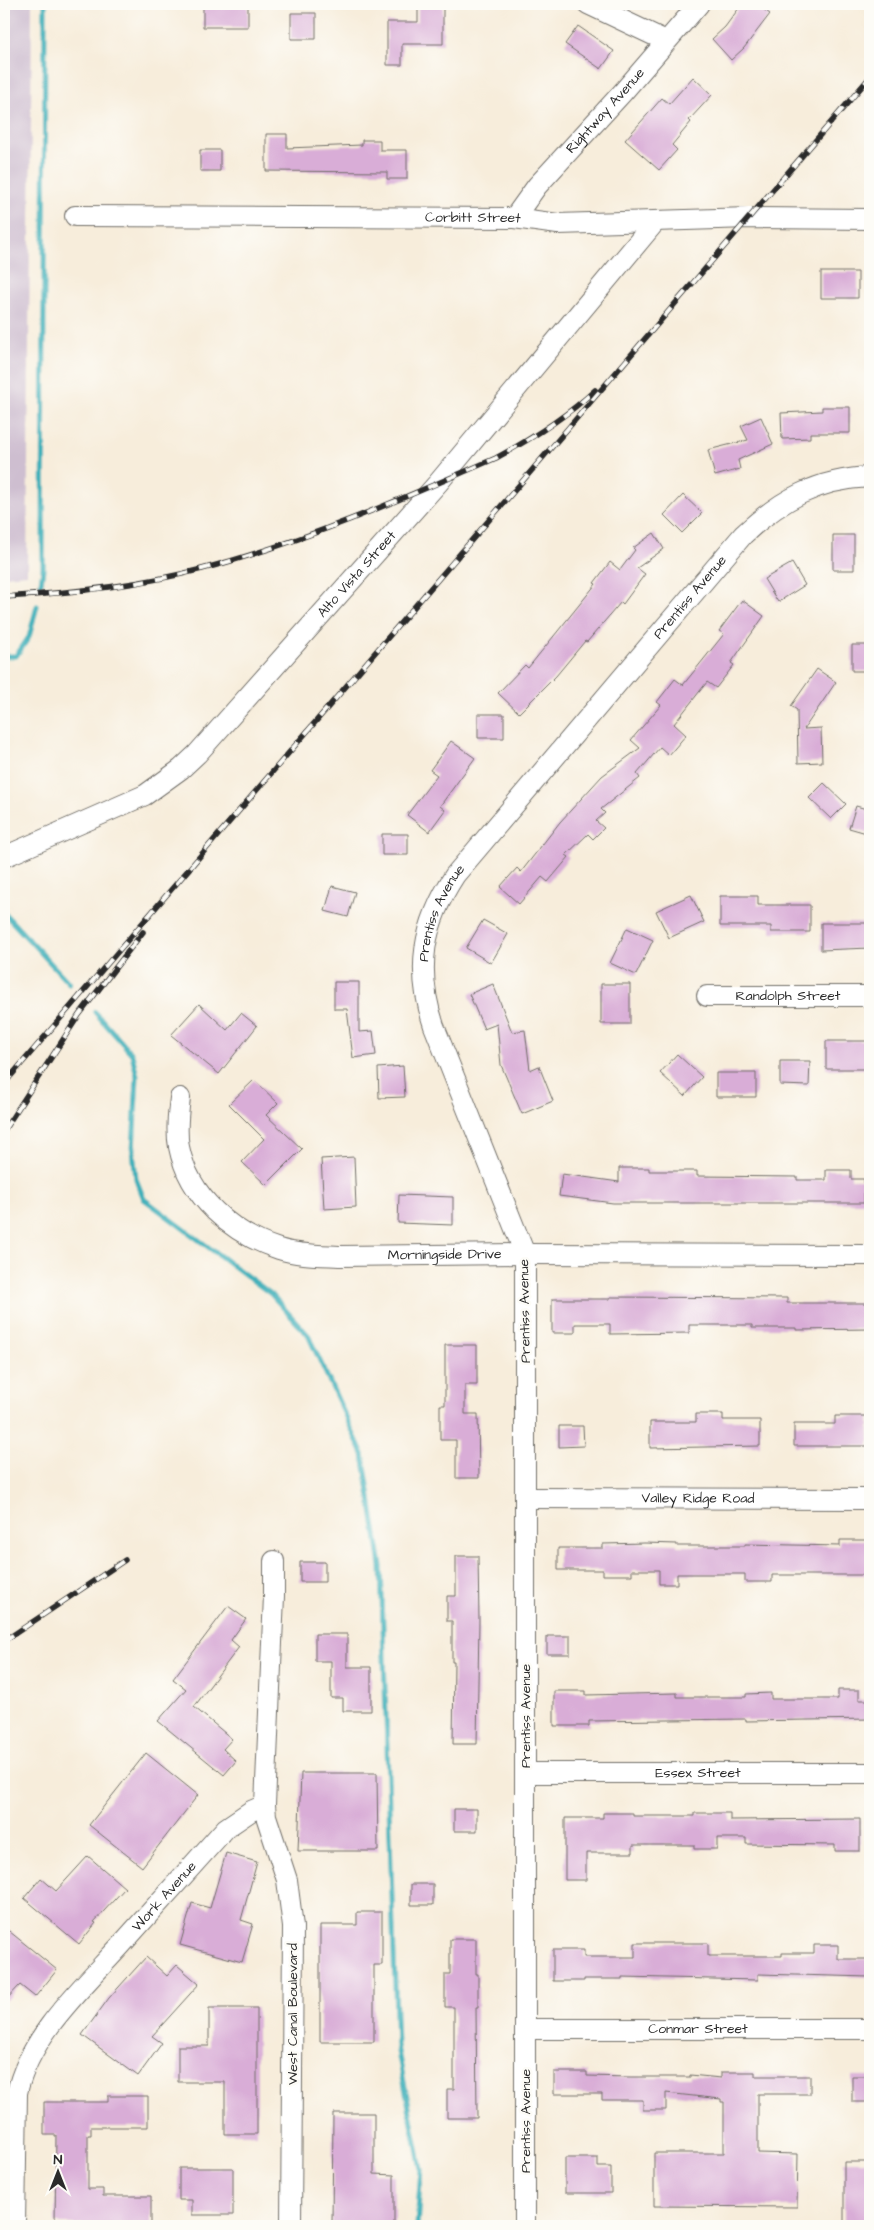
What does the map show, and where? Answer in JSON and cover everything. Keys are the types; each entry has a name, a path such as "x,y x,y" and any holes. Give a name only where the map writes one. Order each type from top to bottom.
{"street":[{"path":"588,4 666,41"},
{"name":"Rightway Avenue","path":"514,218 537,186 698,4"},
{"name":"Corbitt Street","path":"75,216 514,218 558,224 749,218 870,219"},
{"name":"Alto Vista Street","path":"4,857 145,795 170,778 197,754 438,483 655,222"},
{"name":"Prentiss Avenue","path":"525,2226 525,1254 428,1007 423,969 424,950 433,917 444,892 455,875 743,535 771,511 797,494 835,482 870,478"},
{"name":"Randolph Street","path":"707,996 870,996"},
{"name":"Morningside Drive","path":"180,1098 178,1131 180,1147 186,1171 198,1193 212,1209 253,1238 279,1249 316,1255 870,1255"},
{"name":"Valley Ridge Road","path":"526,1498 870,1499"},
{"path":"265,1805 273,1635 274,1561"},
{"name":"Essex Street","path":"526,1773 870,1773"},
{"name":"Work Avenue","path":"15,2226 17,2093 20,2078 32,2049 82,1987 226,1828 251,1811 265,1805"},
{"name":"West Canal Boulevard","path":"265,1805 268,1823 288,1880 293,1926 291,2226"},
{"name":"Conmar Street","path":"526,2029 870,2029"}],"shaded area":[{"path":"4,4 32,4 27,574 4,576"}],"building":[{"path":"203,4 248,4 248,27 203,27"},
{"path":"418,4 443,4 443,44 402,44 402,65 387,65 387,22 418,22"},
{"path":"742,4 756,4 770,14 744,48 731,60 712,39 725,27"},
{"path":"291,13 316,13 316,39 291,39"},
{"path":"578,26 614,51 601,69 565,44"},
{"path":"693,77 712,95 689,120 691,122 672,145 677,150 659,170 625,140 662,98 669,104"},
{"path":"266,134 287,134 287,148 362,145 362,140 380,140 380,150 407,150 407,179 387,179 387,172 266,171"},
{"path":"200,150 220,150 220,171 200,171"},
{"path":"821,272 858,272 858,298 821,298"},
{"path":"822,407 850,407 850,433 810,433 810,438 782,439 781,413 822,411"},
{"path":"761,417 773,444 738,460 740,469 715,476 708,450 748,440 741,426"},
{"path":"683,495 702,513 682,533 664,515"},
{"path":"654,533 664,549 637,568 645,574 623,604 621,602 556,676 519,713 498,693 525,665 528,668 596,584 594,583 610,562 620,570 635,550 633,548"},
{"path":"833,535 854,535 854,570 833,570"},
{"path":"792,563 805,585 778,602 764,579"},
{"path":"742,600 764,616 731,663 734,665 716,688 707,682 674,724 686,735 669,755 660,747 637,774 640,778 601,809 605,813 596,821 604,828 593,839 588,834 566,855 569,857 548,882 542,877 519,904 500,887 517,868 521,872 560,822 602,776 640,748 631,740 661,705 657,702 675,679 683,685 724,634 719,631"},
{"path":"852,645 870,645 870,671 852,671"},
{"path":"817,669 836,682 804,729 821,728 822,762 798,763 797,710 791,706"},
{"path":"478,714 504,714 504,738 478,738"},
{"path":"451,741 475,758 440,806 445,810 429,832 407,815 437,775 430,770"},
{"path":"824,783 846,804 831,819 809,798"},
{"path":"856,806 870,810 870,834 849,828"},
{"path":"382,834 408,834 408,855 382,855"},
{"path":"332,886 355,892 348,917 325,911"},
{"path":"691,895 704,922 669,938 656,911"},
{"path":"720,896 758,896 758,905 810,905 810,932 771,932 771,926 720,926"},
{"path":"483,920 508,934 491,963 466,948"},
{"path":"821,923 870,923 870,948 821,950"},
{"path":"627,928 653,940 636,975 610,963"},
{"path":"334,982 359,982 359,1032 373,1031 376,1055 353,1058 347,1009 334,1009"},
{"path":"493,984 512,1032 525,1030 530,1070 539,1066 553,1101 522,1114 501,1065 497,1024 484,1029 469,994"},
{"path":"601,984 630,984 630,1024 601,1024"},
{"path":"199,1004 227,1030 241,1013 257,1026 219,1074 171,1035"},
{"path":"826,1041 867,1041 867,1069 826,1069"},
{"path":"677,1054 702,1077 685,1096 660,1073"},
{"path":"780,1061 810,1061 809,1086 780,1085"},
{"path":"403,1066 405,1097 379,1098 378,1068"},
{"path":"716,1073 756,1073 756,1097 716,1097"},
{"path":"254,1080 278,1103 266,1115 302,1149 266,1185 242,1162 264,1139 229,1104"},
{"path":"354,1157 356,1207 324,1209 321,1159"},
{"path":"619,1168 649,1168 649,1171 697,1171 697,1176 797,1177 797,1180 826,1180 826,1170 851,1170 851,1179 864,1179 864,1203 613,1203 559,1196 562,1174 619,1182"},
{"path":"399,1195 453,1197 453,1225 398,1223"},
{"path":"610,1297 787,1298 787,1303 870,1303 870,1329 796,1330 796,1328 752,1328 752,1325 689,1325 689,1333 610,1334 610,1324 575,1324 575,1333 552,1333 552,1299 610,1299"},
{"path":"445,1345 477,1345 477,1385 465,1385 465,1414 478,1414 479,1478 456,1478 456,1440 440,1440 440,1405 445,1405"},
{"path":"696,1414 723,1414 723,1420 760,1420 760,1446 650,1448 650,1422 696,1422"},
{"path":"835,1416 869,1416 869,1446 794,1446 794,1424 835,1424"},
{"path":"559,1426 583,1426 584,1446 559,1447"},
{"path":"840,1540 870,1540 870,1575 772,1575 772,1582 745,1582 745,1574 677,1574 677,1584 659,1584 659,1570 632,1570 632,1575 603,1575 603,1570 558,1570 558,1548 603,1548 603,1544 645,1543 677,1544 677,1546 745,1546 745,1544 840,1546"},
{"path":"456,1556 478,1556 477,1744 453,1744 454,1662 452,1662 452,1621 447,1621 447,1596 456,1596"},
{"path":"300,1562 325,1562 325,1582 300,1582"},
{"path":"228,1606 246,1619 231,1640 239,1647 194,1707 232,1739 223,1749 236,1761 224,1775 158,1721 186,1689 173,1679"},
{"path":"315,1634 347,1634 347,1667 371,1667 371,1711 343,1711 343,1698 331,1698 331,1661 315,1661"},
{"path":"547,1636 570,1636 570,1654 547,1654"},
{"path":"838,1690 859,1690 859,1700 870,1700 870,1719 589,1721 589,1726 554,1726 554,1691 586,1691 586,1695 677,1693 677,1697 746,1697 746,1694 771,1693 771,1699 838,1699"},
{"path":"146,1753 198,1795 142,1867 89,1825"},
{"path":"301,1773 377,1773 378,1851 298,1851"},
{"path":"454,1809 477,1809 477,1831 454,1831"},
{"path":"603,1813 633,1813 633,1816 694,1816 694,1813 730,1813 730,1820 860,1819 860,1851 835,1851 835,1845 746,1844 746,1838 717,1838 717,1849 694,1849 694,1845 633,1845 633,1853 586,1853 586,1880 565,1880 565,1818 603,1818"},
{"path":"226,1853 257,1862 241,1920 253,1924 242,1962 180,1945 192,1903 210,1908"},
{"path":"88,1856 125,1888 94,1922 96,1923 79,1944 24,1898 41,1878 56,1891"},
{"path":"411,1884 433,1884 433,1905 411,1905"},
{"path":"357,1912 382,1912 382,1965 374,1965 374,2042 320,2042 320,1925 357,1925"},
{"path":"4,1927 57,1970 35,1997 20,1985 4,2002"},
{"path":"450,1939 476,1939 476,1974 478,1974 478,2007 476,2007 477,2118 447,2118 447,2089 454,2089 454,2007 445,2007 445,1974 450,1974"},
{"path":"635,1943 708,1943 708,1956 782,1956 782,1953 814,1953 814,1945 838,1945 838,1959 870,1959 870,1977 758,1974 758,1980 622,1977 622,1979 553,1981 553,1950 584,1950 584,1957 635,1957"},
{"path":"146,1957 167,1976 177,1965 199,1984 152,2036 162,2043 138,2076 82,2035 109,1998"},
{"path":"209,2008 257,2008 257,2134 225,2134 225,2082 178,2082 178,2046 209,2046"},
{"path":"554,2072 587,2072 587,2076 630,2077 690,2077 690,2075 721,2078 721,2072 755,2072 755,2076 810,2076 810,2094 758,2094 758,2153 798,2154 797,2207 654,2206 654,2153 724,2153 724,2102 721,2102 721,2099 666,2093 666,2110 643,2110 643,2100 602,2100 602,2094 554,2094"},
{"path":"852,2076 870,2076 870,2102 852,2102"},
{"path":"108,2096 148,2096 148,2127 91,2127 91,2135 88,2135 88,2189 103,2189 103,2196 151,2196 151,2224 55,2224 56,2135 44,2135 44,2102 108,2102"},
{"path":"333,2113 374,2113 374,2174 394,2175 394,2226 332,2226"},
{"path":"565,2158 598,2158 598,2167 611,2167 611,2193 565,2193"},
{"path":"844,2162 870,2162 870,2226 844,2226"},
{"path":"179,2168 233,2168 233,2215 192,2215 192,2200 179,2200"}],"waterway":[{"path":"41,583 43,569 45,4"},
{"path":"4,656 16,656 29,637 37,606"},
{"path":"4,913 69,983"},
{"path":"95,1012 132,1054 137,1076 133,1150 136,1179 144,1199 271,1294 308,1335 363,1454 381,1566 397,2046 421,2169 417,2226"}],"railway":[{"path":"4,1084 870,77"},
{"path":"4,597 79,591 178,575 239,558 314,533 496,458 572,410 595,390"},
{"path":"4,1130 79,1015 143,932"},
{"path":"4,1641 125,1560"}]}
